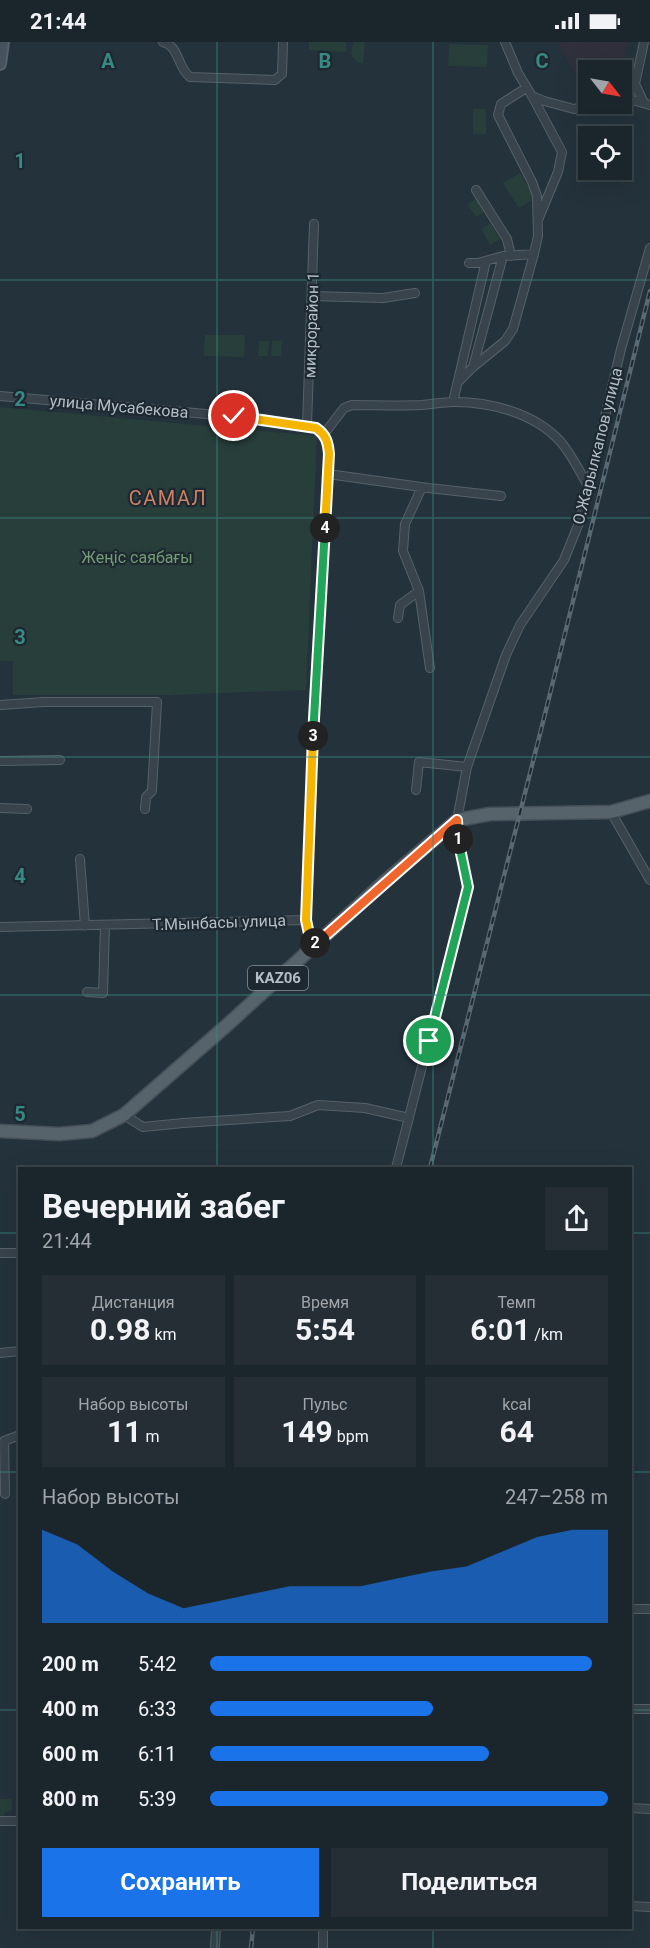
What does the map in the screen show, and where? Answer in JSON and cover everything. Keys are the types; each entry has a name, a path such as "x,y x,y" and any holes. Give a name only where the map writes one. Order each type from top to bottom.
{"main road":[{"path":"0,64 3,42"},
{"path":"457,820 490,814 611,812 650,801"},
{"name":"KАZ06","path":"0,1131 59,1134 92,1131 124,1115 457,820"},
{"name":"KАZ06","path":"0,1137 27,1134"}],"street":[{"path":"163,42 173,47 185,73 190,76 275,80 282,74 283,42"},
{"path":"505,42 518,73 562,152 558,172 537,222"},
{"path":"644,42 635,84 647,104"},
{"path":"458,382 473,366 505,341 513,329 534,254 538,236 537,196 498,115 501,104 526,88"},
{"path":"532,96 574,109 578,108"},
{"path":"632,100 647,104"},
{"path":"473,366 507,256 507,239 476,190"},
{"name":"микрорайон 1","path":"307,426 314,224"},
{"name":"О.Жарылкапов улица","path":"396,1167 468,887 457,820 467,767 506,655 520,625 564,560 581,518 621,349 650,248"},
{"path":"469,263 534,254"},
{"path":"453,402 486,261"},
{"path":"312,296 383,298 415,294"},
{"name":"улица Мусабекова","path":"0,396 252,418 307,426 316,428 324,434"},
{"path":"306,920 317,648 328,474 328,445 324,434 344,408 352,405 421,405 453,402 477,404 536,421 559,440 573,458 589,488"},
{"path":"328,474 422,488 501,496"},
{"path":"422,488 405,525 403,551 419,591 430,668"},
{"path":"398,618 400,605 419,591"},
{"path":"0,705 44,702 157,702 152,791 146,797 145,809"},
{"path":"0,761 60,760"},
{"path":"416,790 419,762 467,767"},
{"path":"0,808 27,809"},
{"path":"611,812 650,880"},
{"path":"80,859 85,926"},
{"name":"Т.Мынбасы улица","path":"0,927 306,920 309,934 316,944"},
{"path":"87,992 104,993 105,925"},
{"path":"124,1115 143,1127 290,1116 318,1105 364,1108 409,1118"},
{"path":"0,1252 18,1252"},
{"path":"0,1353 18,1351"},
{"path":"5,1494 4,1441 18,1436"},
{"path":"632,1609 650,1609"},
{"path":"632,1709 650,1709"},
{"path":"632,1808 650,1809"},
{"path":"0,1821 18,1821"},
{"path":"632,1906 650,1907"},
{"path":"215,1948 216,1929"},
{"path":"323,1929 323,1948"}],"shaded area":[{"path":"558,42 628,42 623,60 578,60 578,75 575,75"}],"green space":[{"path":"309,42 346,42 346,52 309,50"},
{"path":"354,42 365,42 363,64 352,56 351,49"},
{"path":"449,44 488,45 487,67 448,66"},
{"path":"473,109 486,109 486,134 473,134"},
{"path":"520,173 535,198 519,208 503,183"},
{"path":"477,198 486,211 476,217 467,204"},
{"path":"490,223 500,239 490,245 481,229"},
{"path":"205,335 245,335 244,357 204,356"},
{"path":"259,341 269,341 268,356 258,356"},
{"path":"272,341 282,341 281,356 271,356"},
{"name":"Жеңіс саябағы","path":"0,407 317,436 306,690 172,695 13,695 13,661 0,661"},
{"path":"0,1799 12,1799 12,1811 5,1812 4,1816 0,1816"}],"railway":[{"path":"430,1167 650,291"},
{"path":"251,1948 253,1929"}],"district":[{"name":"САМАЛ","path":"168,498"}],"route":[{"path":"234,416 316,428 324,434 328,445 306,908 309,934 316,944 457,820 468,887 429,1041"}]}
